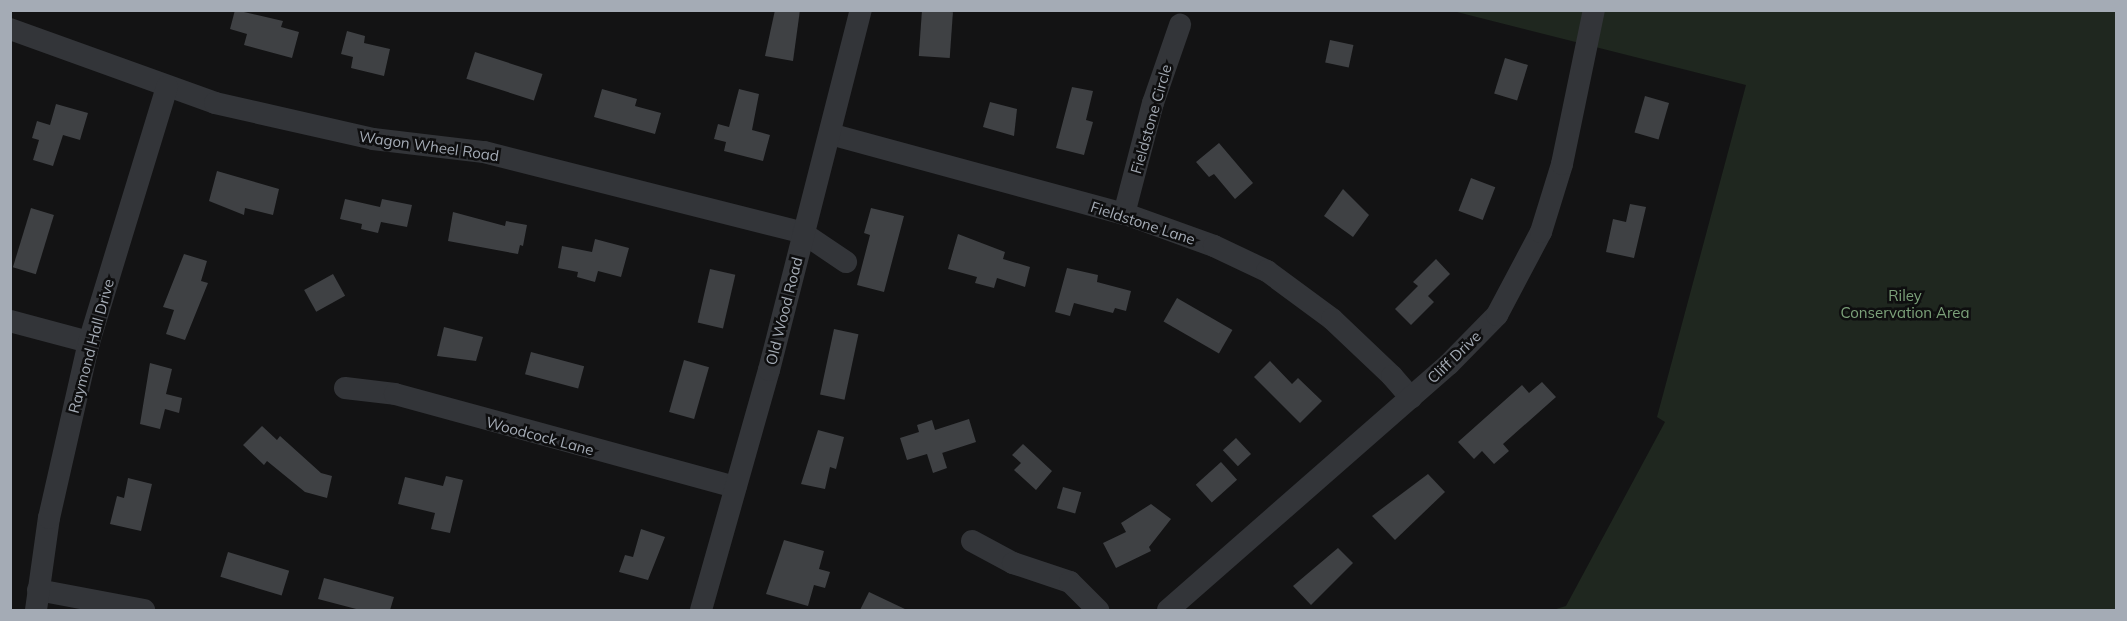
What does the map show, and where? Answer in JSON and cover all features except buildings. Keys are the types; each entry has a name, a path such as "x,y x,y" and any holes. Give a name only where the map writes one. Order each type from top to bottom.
{"street":[{"name":"Old Wood Road","path":"701,610 736,487 861,10"},
{"name":"Cliff Drive","path":"1168,610 1411,399 1497,315 1520,278 1541,232 1562,164 1594,10"},
{"name":"Fieldstone Circle","path":"1124,214 1153,103 1180,25"},
{"name":"Wagon Wheel Road","path":"10,29 215,103 373,140 495,154 803,233 846,262"},
{"name":"Raymond Hall Drive","path":"37,600 49,518 89,342 167,87"},
{"name":"Fieldstone Lane","path":"830,134 1124,214 1214,246 1267,271 1332,320 1392,376 1411,399"},
{"path":"10,321 89,342"},
{"name":"Woodcock Lane","path":"345,388 395,394 736,487"},
{"path":"972,542 1013,563 1070,582 1098,610"},
{"path":"37,600 144,610"}],"green space":[{"name":"Riley Conservation Area","path":"1453,11 2116,11 2116,610 1553,610 1566,606 1665,422 1657,417 1746,85"}]}
